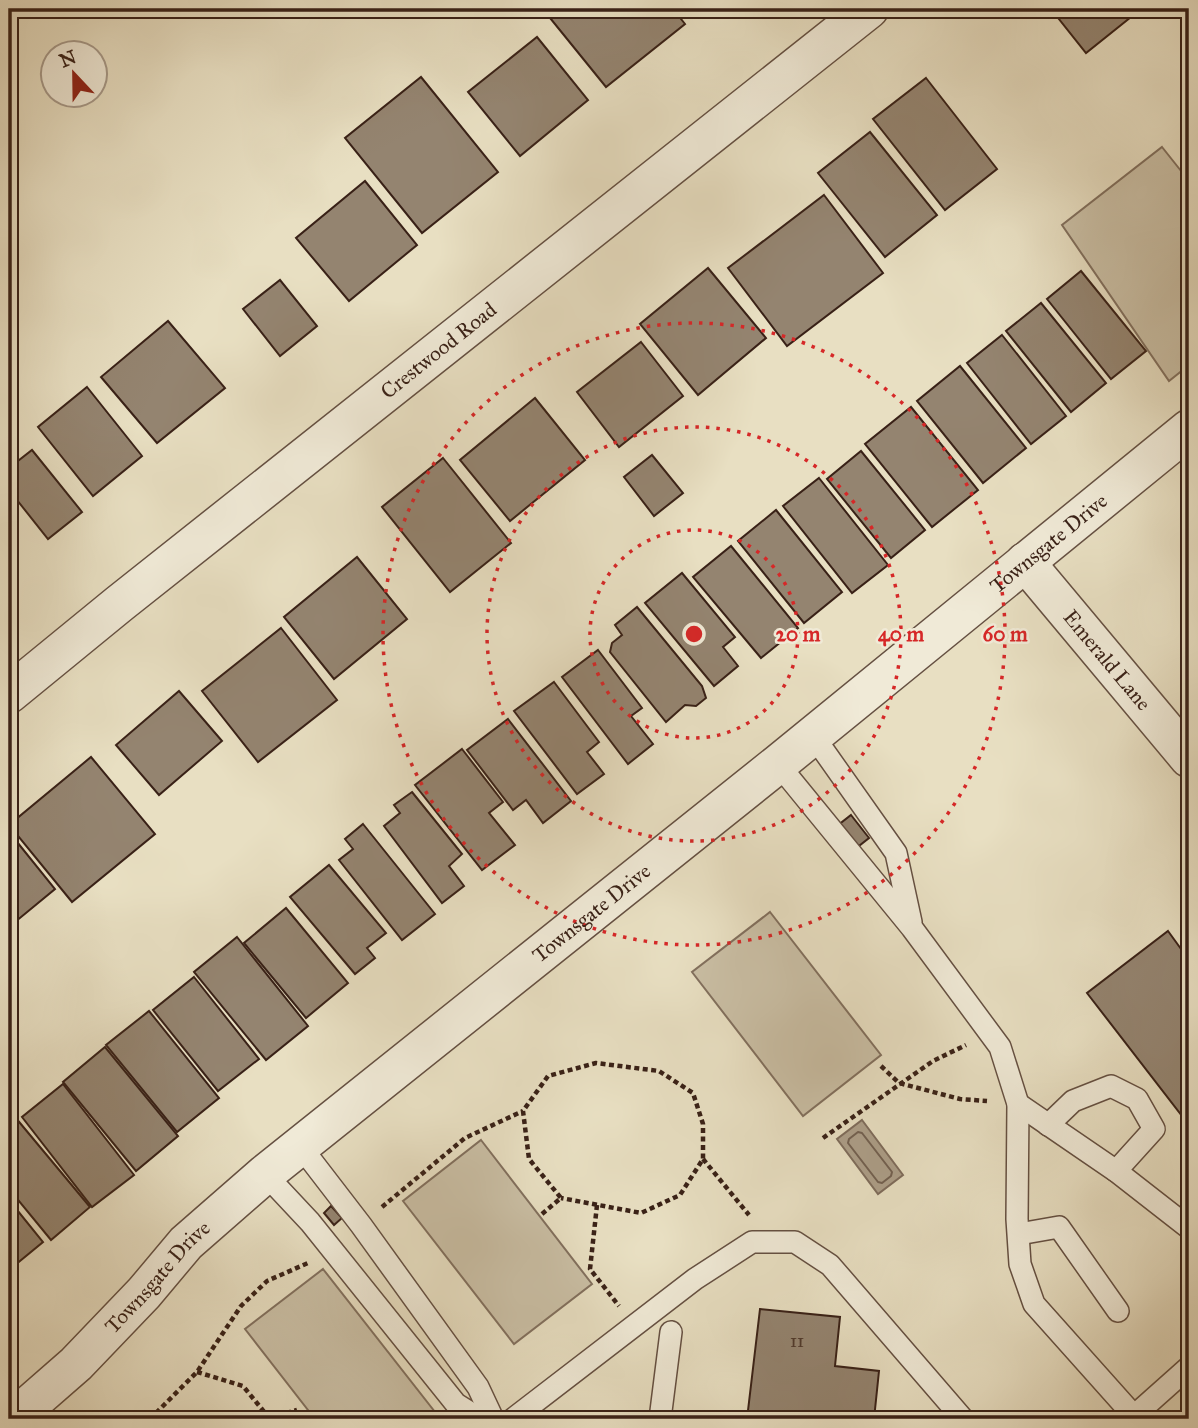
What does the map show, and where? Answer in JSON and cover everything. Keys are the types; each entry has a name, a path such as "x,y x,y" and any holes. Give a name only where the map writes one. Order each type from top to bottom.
{"street":[{"name":"Crestwood Road","path":"9,694 869,9"},
{"name":"Townsgate Drive","path":"13,1419 76,1364 144,1293 186,1244 265,1174 778,765 812,734 1189,429"},
{"name":"Emerald Lane","path":"1025,562 1189,758"}],"lane":[{"path":"812,734 896,853 912,928"},
{"path":"778,765 912,928 1000,1047 1017,1104 1017,1219 1020,1264 1034,1304 1135,1418 1189,1367"},
{"path":"1048,1125 1073,1101 1111,1086 1137,1098 1154,1129 1116,1171"},
{"path":"1017,1104 1116,1171 1180,1208 1189,1228"},
{"path":"301,1147 478,1387 493,1419"},
{"path":"265,1174 331,1248 456,1404 480,1419"},
{"path":"1019,1234 1059,1227 1118,1311"},
{"path":"513,1419 695,1279 752,1242 795,1242 830,1265 963,1419"},
{"path":"660,1419 671,1332"}],"path":[{"path":"823,1138 933,1061 990,1034"},
{"path":"361,1225 465,1138 523,1111 548,1076 596,1063 659,1071 693,1093 703,1124 704,1159 680,1195 641,1213 561,1198 529,1159 523,1111"},
{"path":"881,1066 899,1083 960,1099 1017,1104"},
{"path":"704,1159 771,1242"},
{"path":"541,1213 561,1198"},
{"path":"597,1205 590,1269 635,1326"},
{"path":"150,1419 197,1372 241,1306 267,1281 315,1260 331,1248"},
{"path":"197,1372 243,1386 270,1419 297,1410"}],"shaded area":[{"path":"1162,147 1189,181 1189,365 1169,381 1062,225"},
{"path":"770,912 881,1055 803,1116 692,972"},
{"path":"481,1140 592,1284 514,1344 403,1201"},
{"path":"323,1269 435,1412 425,1419 315,1419 245,1329"}],"water":[{"path":"862,1120 903,1175 878,1194 837,1139"}],"building":[{"path":"550,9 673,9 685,24 606,87 546,13"},
{"path":"1051,9 1141,9 1086,53"},
{"path":"537,37 588,100 520,156 468,92"},
{"path":"421,77 498,172 422,233 345,138"},
{"path":"926,78 997,169 945,210 873,119"},
{"path":"870,132 937,215 885,257 818,173"},
{"path":"365,181 417,245 349,301 296,238"},
{"path":"824,195 883,273 787,346 728,268"},
{"path":"708,268 766,338 698,395 640,324"},
{"path":"1081,271 1146,351 1111,379 1047,299"},
{"path":"280,280 317,326 280,356 243,309"},
{"path":"1041,303 1106,383 1071,412 1006,331"},
{"path":"168,321 225,388 157,443 101,377"},
{"path":"1002,335 1066,416 1031,444 967,363"},
{"path":"641,342 683,396 619,447 577,392"},
{"path":"960,366 1026,448 983,483 917,401"},
{"path":"87,387 142,456 93,496 38,427"},
{"path":"535,398 585,460 510,521 460,460"},
{"path":"911,407 978,490 932,527 865,444"},
{"path":"32,450 82,512 48,539 9,490 9,468"},
{"path":"861,451 925,530 891,558 827,479"},
{"path":"652,455 683,493 654,516 624,477"},
{"path":"443,458 511,543 450,592 382,507"},
{"path":"819,478 888,565 852,593 783,506"},
{"path":"776,510 842,592 804,623 738,541"},
{"path":"731,546 798,628 761,658 693,577"},
{"path":"357,557 407,619 334,679 284,617"},
{"path":"682,573 735,637 723,647 738,666 714,686 645,603"},
{"path":"637,607 702,686 706,698 696,706 685,705 666,722 610,652 612,643 622,635 615,625"},
{"path":"281,628 337,700 258,762 202,691"},
{"path":"598,650 642,708 631,716 653,744 628,764 562,677"},
{"path":"554,682 599,742 587,752 604,774 577,794 514,711"},
{"path":"179,691 222,741 159,795 116,745"},
{"path":"508,719 571,801 543,823 526,800 513,810 467,750"},
{"path":"462,749 503,802 489,813 515,845 482,870 415,785"},
{"path":"91,757 155,834 72,902 9,825"},
{"path":"412,792 462,854 449,866 464,886 442,903 384,826 400,813 394,805"},
{"path":"851,815 869,838 855,849 837,826"},
{"path":"363,824 435,914 402,940 339,860 353,849 345,839"},
{"path":"9,832 55,889 9,927"},
{"path":"329,865 386,933 367,948 375,958 355,974 290,897"},
{"path":"286,908 348,983 306,1018 244,943"},
{"path":"1168,931 1189,960 1189,1125 1087,993"},
{"path":"237,937 308,1026 266,1060 194,972"},
{"path":"194,977 259,1059 218,1091 153,1010"},
{"path":"149,1011 219,1098 177,1132 106,1045"},
{"path":"105,1047 178,1136 136,1171 63,1082"},
{"path":"63,1084 134,1175 92,1207 22,1117"},
{"path":"15,1117 90,1207 51,1240 9,1189 9,1122"},
{"path":"9,1200 43,1242 9,1270"},
{"path":"331,1206 342,1218 334,1225 324,1213"},
{"path":"760,1309 840,1317 835,1366 879,1371 874,1419 747,1419"}]}
